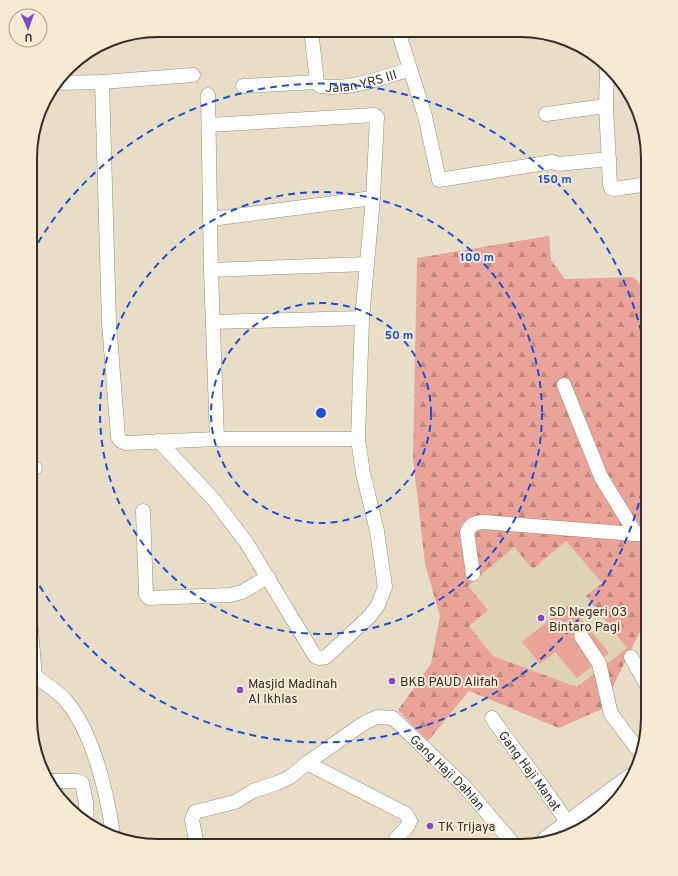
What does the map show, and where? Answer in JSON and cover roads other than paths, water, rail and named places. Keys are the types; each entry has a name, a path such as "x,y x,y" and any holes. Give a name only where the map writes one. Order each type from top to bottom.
{"street":[{"name":"Jalan YRS III","path":"312,37 317,82 320,86 329,88 355,84 410,69"},
{"path":"400,37 425,116 439,180 552,162 559,164 609,159"},
{"path":"607,74 606,106 611,188 641,185"},
{"path":"63,83 102,82 193,75"},
{"path":"102,82 109,323 116,433 121,441 126,443 217,439 358,439"},
{"path":"243,86 317,82"},
{"path":"208,95 212,322 217,439"},
{"path":"546,114 606,106"},
{"path":"159,441 214,500 246,542 310,648 319,658 326,657 370,616 378,606 385,587 385,580 377,532 363,473 358,439 362,318 373,198 378,121 376,116 209,125"},
{"path":"211,219 373,198"},
{"path":"211,270 367,264"},
{"path":"212,322 362,318"},
{"path":"564,385 601,477 641,534"},
{"path":"143,511 146,594 149,598 230,595 242,592 268,577"},
{"path":"473,574 467,532 470,526 474,524 483,522 641,535"},
{"path":"581,636 599,662 611,714 637,748"},
{"path":"631,657 641,674"},
{"path":"37,678 66,700 79,719 93,753 112,830"},
{"name":"Gang Haji Dahlan","path":"307,763 364,723 377,717 393,718 466,788 509,839"},
{"name":"Gang Haji Manat","path":"492,718 525,766 551,796 568,824"},
{"path":"196,839 192,820 195,812 235,802 253,791 290,777 307,763 406,814 410,821 396,839"},
{"path":"55,781 76,781 82,784 86,802 87,816"},
{"path":"554,834 621,784"}],"place":[{"name":"SD Negeri 03 Bintaro Pagi","path":"541,618"},
{"name":"BKB PAUD Alifah","path":"392,681"},
{"name":"Masjid Madinah Al Ikhlas","path":"240,690"},
{"name":"TK Trijaya","path":"430,826"}]}
